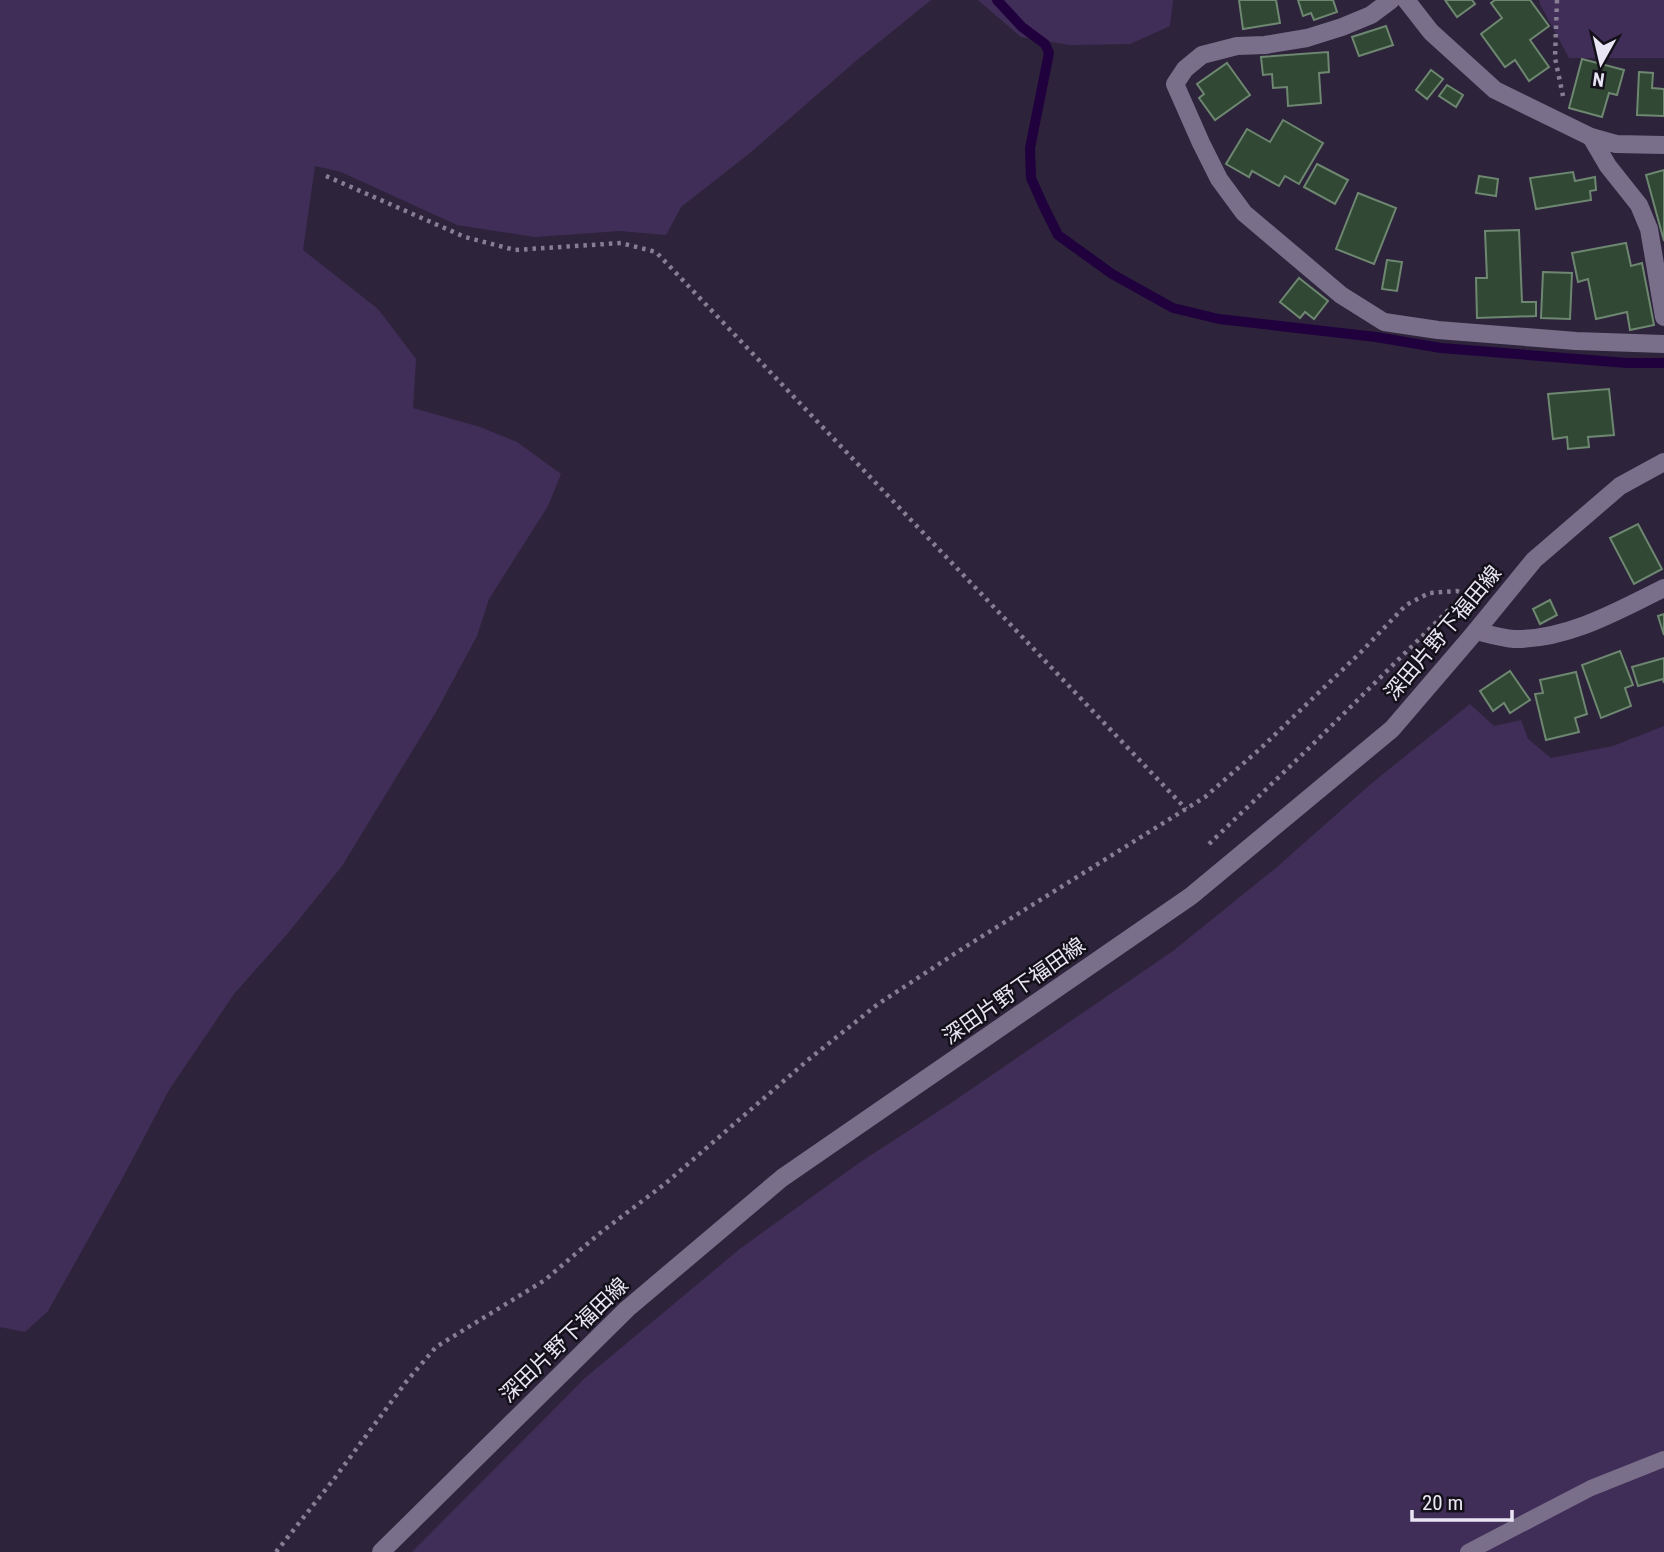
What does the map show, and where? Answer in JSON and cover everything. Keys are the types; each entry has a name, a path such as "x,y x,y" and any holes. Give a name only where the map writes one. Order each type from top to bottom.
{"main road":[{"path":"1391,0 1371,15 1342,27 1307,38 1265,45 1237,46 1202,55 1185,69 1175,85 1220,179 1244,213 1341,295 1384,322 1438,330 1576,341 1664,344"},
{"path":"1406,0 1432,32 1495,90 1591,137 1616,144 1664,145"},
{"path":"1591,137 1608,166 1639,205 1649,229 1664,317"},
{"name":"深田片野下福田線","path":"381,1552 637,1300 782,1178 1191,896 1392,729 1534,560 1620,486 1664,462"},
{"path":"1476,631 1513,639 1551,636 1619,611 1664,588"}],"lane":[{"path":"1468,1552 1591,1488 1664,1460"}],"path":[{"path":"1556,0 1555,58 1570,128"},
{"path":"326,176 465,237 515,250 621,243 656,252 1186,809"},
{"path":"1202,850 1484,576"},
{"path":"276,1552 406,1382 436,1347 545,1280 600,1233 666,1183 877,1004 1205,797 1261,748 1406,605 1429,593 1457,591 1494,608"}],"shaded area":[{"path":"0,0 931,0 750,153 681,207 666,235 620,231 535,237 457,225 341,172 315,166 303,250 378,309 416,359 413,408 480,427 517,442 561,474 548,506 489,599 477,636 436,712 342,866 234,994 169,1090 48,1311 25,1332 0,1327"},
{"path":"978,0 1173,0 1170,26 1130,44 1070,45 1021,37"},
{"path":"1539,0 1664,0 1664,58 1569,58"},
{"path":"1470,704 1494,726 1521,720 1528,739 1551,758 1613,746 1664,726 1664,1552 412,1552 585,1378 741,1248 859,1163 1173,951"}],"building":[{"path":"1239,0 1276,0 1280,23 1243,29"},
{"path":"1298,0 1333,0 1337,12 1314,20 1311,13 1303,16"},
{"path":"1445,0 1472,0 1475,4 1457,17"},
{"path":"1495,0 1530,0 1549,26 1530,40 1549,67 1529,81 1515,60 1505,67 1481,34 1502,18 1491,3"},
{"path":"1386,26 1393,45 1359,56 1352,37"},
{"path":"1328,52 1329,72 1319,73 1321,103 1288,106 1287,87 1273,88 1272,74 1263,75 1261,57"},
{"path":"1582,59 1624,70 1617,95 1609,93 1602,117 1569,108"},
{"path":"1227,63 1250,95 1215,120 1199,98 1204,94 1197,84"},
{"path":"1431,70 1443,79 1427,99 1416,90"},
{"path":"1639,72 1653,73 1652,88 1664,89 1664,116 1637,115"},
{"path":"1447,85 1463,95 1456,107 1439,96"},
{"path":"1283,120 1323,143 1299,184 1285,176 1279,186 1252,171 1249,177 1226,164 1247,129 1270,142"},
{"path":"1317,164 1348,180 1335,204 1304,187"},
{"path":"1664,170 1664,241 1646,175"},
{"path":"1573,172 1575,181 1595,177 1596,190 1590,191 1591,200 1536,209 1530,178"},
{"path":"1479,176 1498,179 1496,196 1476,193"},
{"path":"1358,193 1396,208 1374,264 1336,249"},
{"path":"1519,230 1522,302 1536,302 1536,316 1477,318 1476,278 1487,278 1485,231"},
{"path":"1626,243 1631,266 1642,263 1654,325 1630,330 1627,312 1596,319 1588,279 1578,282 1572,253"},
{"path":"1387,260 1402,262 1397,291 1382,289"},
{"path":"1543,272 1572,273 1570,319 1541,318"},
{"path":"1299,278 1328,301 1314,319 1305,312 1300,318 1280,302"},
{"path":"1609,389 1614,435 1588,437 1589,447 1568,449 1567,437 1553,439 1548,394"},
{"path":"1638,524 1662,569 1634,584 1610,538"},
{"path":"1550,600 1557,615 1540,624 1533,609"},
{"path":"1664,614 1664,635 1658,616"},
{"path":"1620,651 1633,685 1625,688 1631,706 1601,718 1582,665"},
{"path":"1664,658 1664,683 1663,679 1638,686 1632,667"},
{"path":"1510,671 1530,700 1510,713 1504,703 1493,711 1480,691"},
{"path":"1576,672 1587,714 1575,718 1579,732 1546,740 1535,694 1543,693 1540,680"}],"waterway":[{"path":"997,0 1022,27 1045,44 1049,53 1030,148 1031,178 1058,235 1112,274 1173,308 1219,319 1376,337 1441,348 1627,363 1664,363"}]}
